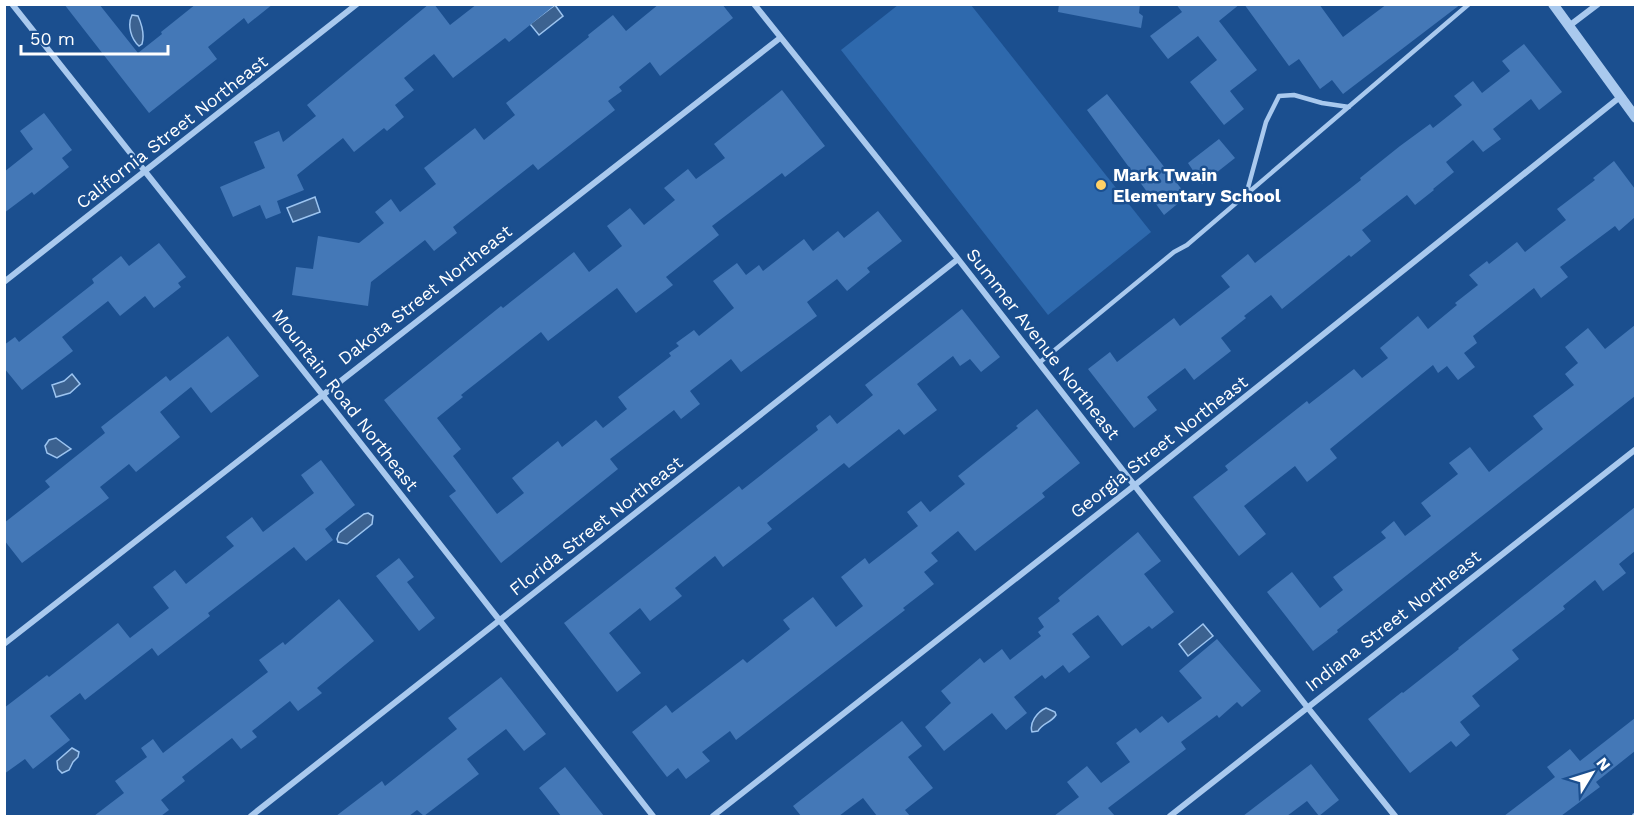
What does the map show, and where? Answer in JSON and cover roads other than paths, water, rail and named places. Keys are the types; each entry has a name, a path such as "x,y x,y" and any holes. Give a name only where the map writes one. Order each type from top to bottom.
{"street":[{"name":"Mountain Road Northeast","path":"12,4 653,816"},
{"name":"California Street Northeast","path":"4,282 357,4"},
{"name":"Summer Avenue Northeast","path":"754,4 958,259 1395,816"},
{"path":"1553,4 1635,118"},
{"path":"1569,26 1598,4"},
{"name":"Dakota Street Northeast","path":"4,644 780,38"},
{"name":"Georgia Street Northeast","path":"713,816 1136,485 1620,98"},
{"name":"Florida Street Northeast","path":"251,816 958,259"},
{"name":"Indiana Street Northeast","path":"1170,816 1635,449"}],"lane":[{"path":"1039,363 1246,195 1469,4"},
{"path":"1246,195 1266,122 1279,96 1294,94 1322,103 1349,107"}],"place":[{"name":"Mark Twain Elementary School","path":"1101,185"}]}
